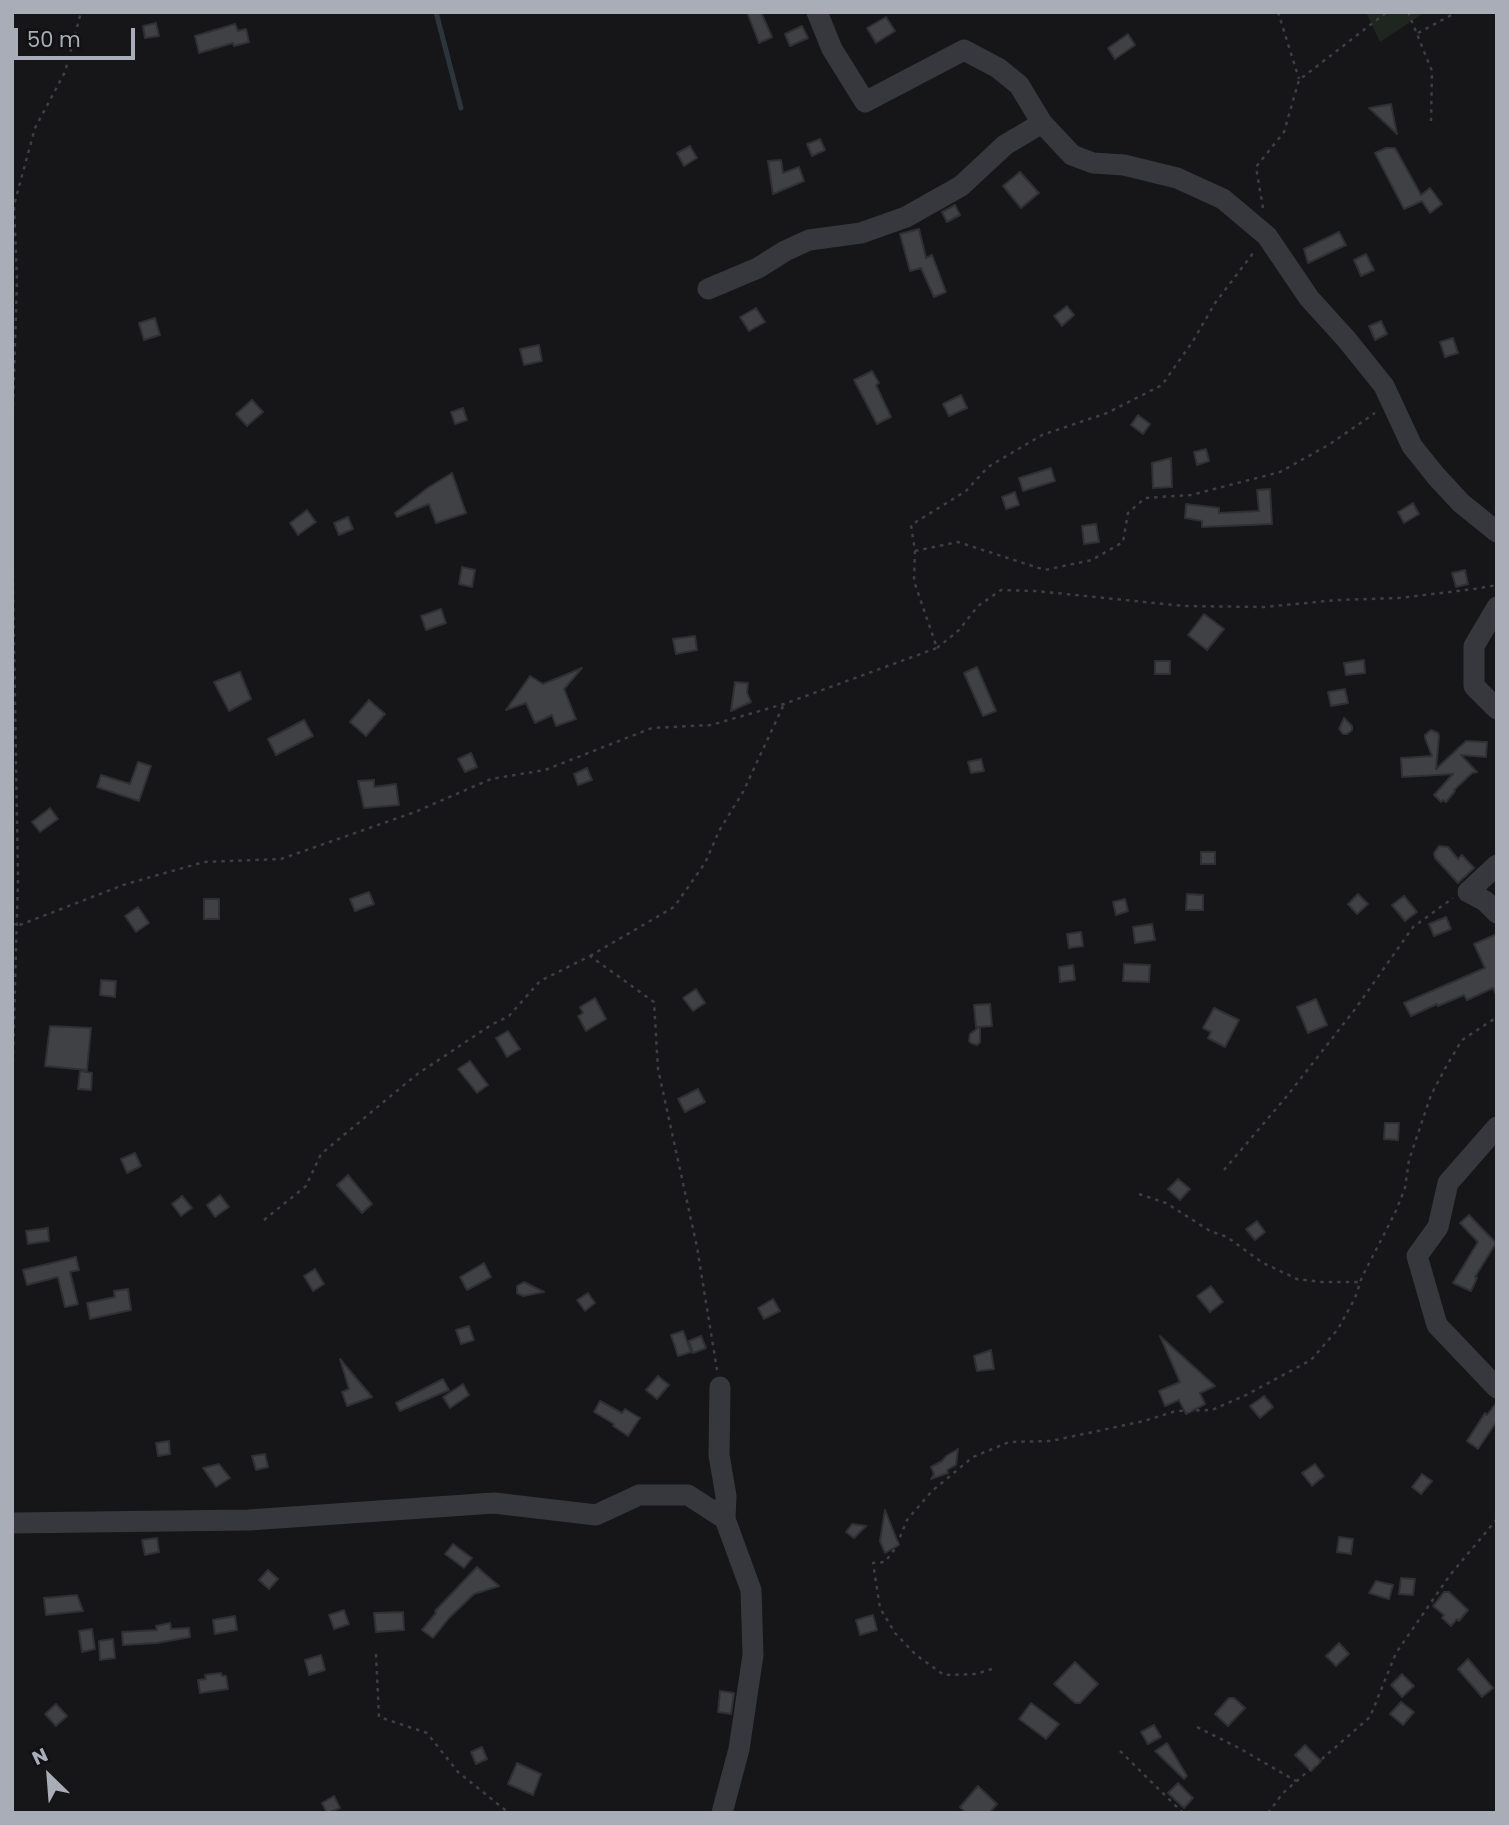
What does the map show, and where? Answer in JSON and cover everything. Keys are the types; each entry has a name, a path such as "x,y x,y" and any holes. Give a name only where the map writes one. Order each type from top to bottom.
{"street":[{"path":"817,12 832,49 865,102 964,50 998,68 1019,85 1042,123 1072,155 1093,163 1124,165 1177,178 1223,200 1267,236 1309,298 1348,340 1384,386 1412,446 1428,466 1461,503 1497,532"},
{"path":"708,289 758,268 785,251 810,240 861,233 906,217 961,186 1005,145 1042,123"},
{"path":"1497,607 1474,646 1474,686 1497,709"},
{"path":"1497,865 1468,892 1485,901 1497,913"},
{"path":"1497,1127 1448,1183 1438,1227 1417,1256 1437,1325 1497,1388"},
{"path":"720,1387 719,1455 726,1496 724,1519 751,1590 753,1656 739,1749 722,1813"},
{"path":"12,1523 249,1520 494,1503 596,1515 639,1495 688,1495 724,1519"}],"path":[{"path":"12,440 17,280 14,205 35,128 65,72 81,12"},
{"path":"937,648 914,581 915,551 911,525 966,491 988,467 1042,435 1107,413 1162,385 1193,341 1215,303 1267,236 1256,167 1284,132 1299,80 1278,12"},
{"path":"1299,80 1387,12"},
{"path":"1408,12 1432,71 1431,121"},
{"path":"1418,33 1457,12"},
{"path":"915,551 958,542 1045,570 1092,560 1123,542 1128,513 1145,498 1191,495 1280,472 1330,444 1391,402"},
{"path":"12,523 17,926 12,1093"},
{"path":"17,926 126,884 204,862 281,859 415,812 491,779 545,770 652,729 711,725 784,704 937,648 959,630 978,606 1001,590 1184,606 1264,607 1399,598 1497,584"},
{"path":"264,1220 306,1186 321,1154 415,1075 509,1016 540,981 590,956 674,907 705,863 719,831 754,770 784,704"},
{"path":"1224,1170 1356,1008 1413,927 1451,899 1468,892"},
{"path":"12,923 17,926"},
{"path":"590,956 654,1002 658,1069 697,1247 720,1387"},
{"path":"992,1669 976,1674 944,1675 916,1655 895,1633 880,1608 873,1563 885,1562 895,1549 907,1520 932,1491 973,1457 1009,1443 1061,1439 1144,1421 1176,1411 1212,1410 1311,1360 1338,1329 1355,1298 1405,1188 1409,1160 1431,1095 1462,1040 1497,1017"},
{"path":"1139,1194 1166,1203 1210,1230 1227,1237 1263,1263 1297,1279 1360,1282"},
{"path":"1268,1813 1283,1793 1370,1717 1396,1653 1450,1574 1497,1518"},
{"path":"376,1654 379,1717 427,1732 458,1772 509,1813"},
{"path":"1197,1727 1296,1781"},
{"path":"1120,1751 1183,1813"}],"shaded area":[{"path":"1366,12 1425,12 1380,42"}],"building":[{"path":"747,12 761,12 772,37 759,43"},
{"path":"886,17 895,31 876,43 867,28"},
{"path":"156,23 159,36 145,38 143,26"},
{"path":"235,24 238,31 246,29 249,42 234,46 233,43 199,53 195,36"},
{"path":"802,26 808,38 790,46 785,34"},
{"path":"1128,34 1135,45 1115,59 1108,48"},
{"path":"1391,104 1397,134 1369,108"},
{"path":"820,139 825,150 812,156 807,144"},
{"path":"690,146 697,158 684,166 677,153"},
{"path":"1386,148 1395,148 1421,195 1430,188 1442,204 1430,213 1422,201 1404,209 1375,153"},
{"path":"781,160 783,173 799,167 804,181 773,194 768,161"},
{"path":"1020,172 1039,193 1021,208 1003,186"},
{"path":"955,205 960,215 947,222 942,212"},
{"path":"919,229 926,258 932,255 946,292 934,297 921,268 910,271 900,234"},
{"path":"1339,232 1346,245 1308,263 1304,249"},
{"path":"1366,254 1374,270 1361,276 1354,260"},
{"path":"1067,306 1074,315 1062,326 1054,316"},
{"path":"756,308 765,322 749,331 740,317"},
{"path":"155,318 160,335 144,340 139,323"},
{"path":"1381,321 1387,334 1375,340 1369,326"},
{"path":"1453,338 1458,353 1445,357 1440,342"},
{"path":"539,345 542,361 524,365 520,349"},
{"path":"872,371 891,417 877,424 854,380"},
{"path":"961,395 967,408 949,416 943,404"},
{"path":"252,400 263,412 247,426 236,414"},
{"path":"463,408 467,420 455,424 451,412"},
{"path":"1138,415 1150,424 1143,434 1131,425"},
{"path":"1206,449 1209,461 1197,465 1194,452"},
{"path":"1171,458 1172,487 1153,488 1152,463"},
{"path":"1051,468 1055,481 1023,491 1019,478"},
{"path":"452,473 466,513 436,523 429,504 397,517 395,513"},
{"path":"1270,489 1272,524 1202,527 1202,521 1185,518 1186,504 1219,508 1219,513 1259,511 1257,490"},
{"path":"1015,492 1019,505 1006,509 1002,497"},
{"path":"1413,503 1419,514 1404,523 1398,512"},
{"path":"307,510 316,522 298,535 290,523"},
{"path":"348,517 353,529 339,535 334,523"},
{"path":"1096,524 1099,542 1084,544 1082,526"},
{"path":"462,567 475,570 472,587 459,584"},
{"path":"1465,570 1468,584 1456,587 1452,573"},
{"path":"441,609 446,623 426,630 421,616"},
{"path":"1204,614 1224,629 1207,650 1188,635"},
{"path":"695,636 697,650 676,654 673,639"},
{"path":"1364,660 1365,673 1346,675 1344,663"},
{"path":"1155,661 1170,661 1170,674 1155,674"},
{"path":"977,667 996,711 983,716 964,673"},
{"path":"582,668 564,689 576,719 556,726 552,715 535,723 526,703 506,710 530,676 543,684"},
{"path":"240,672 251,699 229,711 214,682"},
{"path":"735,682 748,683 747,693 751,702 731,711"},
{"path":"1345,689 1348,703 1331,706 1328,692"},
{"path":"369,700 385,714 366,736 350,722"},
{"path":"1344,718 1352,726 1352,730 1347,734 1343,734 1339,729"},
{"path":"304,720 313,736 276,755 268,739"},
{"path":"1431,730 1439,736 1436,769 1466,741 1487,742 1486,757 1461,755 1477,772 1472,773 1454,790 1446,802 1441,802 1434,795 1453,774 1402,777 1401,758 1432,756 1425,738"},
{"path":"471,753 477,767 465,772 458,759"},
{"path":"981,759 984,771 971,773 968,762"},
{"path":"138,762 151,766 139,801 97,787 101,775 130,784"},
{"path":"587,768 592,780 578,785 574,774"},
{"path":"374,780 374,787 396,784 399,805 364,808 358,781"},
{"path":"50,808 58,819 40,832 32,822"},
{"path":"1439,846 1448,847 1458,859 1462,855 1474,868 1458,883 1435,858 1434,853"},
{"path":"1201,852 1215,852 1215,864 1201,864"},
{"path":"369,892 374,904 355,911 350,899"},
{"path":"1187,894 1203,895 1203,910 1186,910"},
{"path":"1358,894 1368,904 1357,914 1348,904"},
{"path":"1404,896 1417,912 1405,921 1392,905"},
{"path":"204,899 219,899 219,919 204,919"},
{"path":"1125,899 1128,911 1116,915 1113,902"},
{"path":"138,907 149,923 136,932 125,916"},
{"path":"1446,917 1451,929 1434,936 1429,924"},
{"path":"1152,924 1155,940 1135,943 1133,927"},
{"path":"1081,932 1083,946 1069,948 1067,934"},
{"path":"1497,934 1497,996 1493,988 1467,1000 1464,995 1438,1006 1437,1004 1411,1016 1404,1003 1485,968 1474,944"},
{"path":"1124,964 1150,965 1149,982 1123,981"},
{"path":"1073,965 1075,980 1060,982 1059,967"},
{"path":"101,980 116,981 115,997 100,995"},
{"path":"696,989 705,1003 693,1011 683,998"},
{"path":"595,998 606,1019 586,1031 578,1016 583,1013 580,1007"},
{"path":"1316,999 1327,1025 1308,1033 1297,1007"},
{"path":"990,1004 992,1026 980,1027 980,1042 977,1045 971,1043 970,1034 979,1027 976,1027 974,1005"},
{"path":"1214,1008 1239,1020 1225,1047 1208,1038 1211,1032 1203,1028"},
{"path":"50,1026 91,1028 87,1070 45,1066"},
{"path":"508,1031 520,1049 507,1057 496,1038"},
{"path":"470,1061 488,1085 477,1093 458,1069"},
{"path":"80,1071 92,1073 91,1090 78,1089"},
{"path":"698,1089 705,1102 685,1112 678,1099"},
{"path":"1385,1123 1399,1123 1398,1140 1384,1139"},
{"path":"135,1153 141,1166 127,1173 121,1159"},
{"path":"348,1175 372,1204 362,1213 337,1185"},
{"path":"1178,1179 1190,1189 1180,1200 1168,1189"},
{"path":"220,1195 229,1207 215,1217 207,1205"},
{"path":"182,1196 192,1208 181,1216 172,1204"},
{"path":"1469,1215 1496,1243 1475,1277 1477,1278 1471,1291 1453,1283 1478,1242 1460,1223"},
{"path":"1257,1221 1265,1232 1255,1240 1246,1229"},
{"path":"48,1228 49,1241 28,1244 26,1231"},
{"path":"76,1257 79,1270 70,1272 78,1304 65,1307 58,1277 27,1285 23,1270"},
{"path":"484,1263 491,1277 467,1290 460,1277"},
{"path":"315,1269 324,1284 313,1291 304,1276"},
{"path":"524,1282 544,1292 523,1296 517,1293 517,1286"},
{"path":"1211,1286 1223,1302 1210,1312 1197,1296"},
{"path":"128,1289 131,1310 90,1319 87,1303 115,1297 114,1291"},
{"path":"588,1293 595,1303 585,1311 577,1300"},
{"path":"773,1299 780,1311 764,1319 758,1308"},
{"path":"469,1326 474,1340 461,1344 456,1330"},
{"path":"683,1331 691,1352 678,1356 671,1335"},
{"path":"701,1336 706,1348 693,1353 689,1341"},
{"path":"1160,1336 1215,1386 1200,1393 1205,1404 1186,1414 1179,1400 1165,1406 1159,1391 1180,1382"},
{"path":"991,1350 994,1369 977,1371 974,1356"},
{"path":"340,1359 372,1397 347,1406 342,1392 349,1389"},
{"path":"658,1376 669,1385 657,1399 646,1390"},
{"path":"443,1379 449,1390 400,1411 396,1403"},
{"path":"463,1384 469,1395 450,1408 443,1397"},
{"path":"1264,1396 1273,1407 1260,1418 1250,1406"},
{"path":"600,1401 622,1413 625,1409 640,1418 628,1436 594,1412"},
{"path":"1497,1402 1497,1421 1478,1449 1467,1441 1485,1413 1487,1415"},
{"path":"169,1441 170,1454 158,1456 156,1443"},
{"path":"958,1449 956,1465 947,1470 948,1473 931,1479 934,1474 931,1467"},
{"path":"265,1454 268,1467 256,1470 252,1456"},
{"path":"219,1464 230,1478 216,1487 203,1468"},
{"path":"1315,1464 1324,1476 1312,1486 1302,1473"},
{"path":"1422,1474 1432,1481 1421,1494 1412,1487"},
{"path":"885,1510 899,1545 885,1553 880,1541"},
{"path":"852,1524 866,1526 854,1538 846,1532"},
{"path":"1339,1537 1353,1539 1351,1554 1337,1552"},
{"path":"157,1538 159,1552 145,1555 142,1540"},
{"path":"453,1544 472,1558 464,1568 445,1554"},
{"path":"477,1567 499,1586 474,1594 433,1638 422,1630 435,1611"},
{"path":"268,1570 278,1579 269,1589 259,1580"},
{"path":"1401,1578 1415,1579 1413,1595 1399,1594"},
{"path":"1376,1581 1393,1585 1389,1599 1369,1593"},
{"path":"1444,1592 1449,1592 1468,1610 1451,1626 1442,1618 1444,1615 1433,1606"},
{"path":"77,1595 83,1611 46,1615 44,1598"},
{"path":"344,1610 349,1624 334,1629 329,1615"},
{"path":"403,1612 404,1630 376,1632 374,1613"},
{"path":"873,1615 877,1630 860,1635 856,1620"},
{"path":"235,1616 237,1630 215,1634 213,1620"},
{"path":"170,1623 171,1629 189,1628 190,1637 123,1645 122,1632 157,1630 156,1626"},
{"path":"92,1629 95,1649 82,1652 79,1631"},
{"path":"113,1639 115,1658 100,1660 99,1641"},
{"path":"1339,1643 1349,1654 1336,1666 1326,1656"},
{"path":"321,1655 325,1670 309,1675 305,1660"},
{"path":"1468,1659 1493,1688 1482,1697 1458,1669"},
{"path":"1075,1662 1098,1684 1080,1703 1075,1703 1054,1684"},
{"path":"221,1673 226,1676 228,1689 200,1693 198,1680 206,1679 205,1675"},
{"path":"1402,1674 1414,1686 1402,1697 1391,1685"},
{"path":"720,1691 734,1693 731,1714 718,1712"},
{"path":"1229,1698 1234,1698 1245,1708 1228,1726 1215,1714"},
{"path":"1401,1702 1414,1712 1403,1725 1390,1714"},
{"path":"1031,1703 1059,1724 1046,1739 1019,1719"},
{"path":"56,1704 67,1716 56,1726 45,1714"},
{"path":"1154,1725 1161,1737 1148,1744 1141,1732"},
{"path":"1167,1743 1187,1776 1184,1779 1155,1751"},
{"path":"1305,1745 1321,1761 1311,1771 1295,1755"},
{"path":"482,1747 487,1759 476,1764 471,1752"},
{"path":"517,1763 541,1774 533,1795 508,1784"},
{"path":"1178,1783 1193,1798 1184,1808 1168,1793"},
{"path":"978,1786 997,1804 989,1813 966,1813 960,1807"},
{"path":"334,1796 340,1808 327,1813 322,1803"}],"waterway":[{"path":"436,12 461,108"}]}
